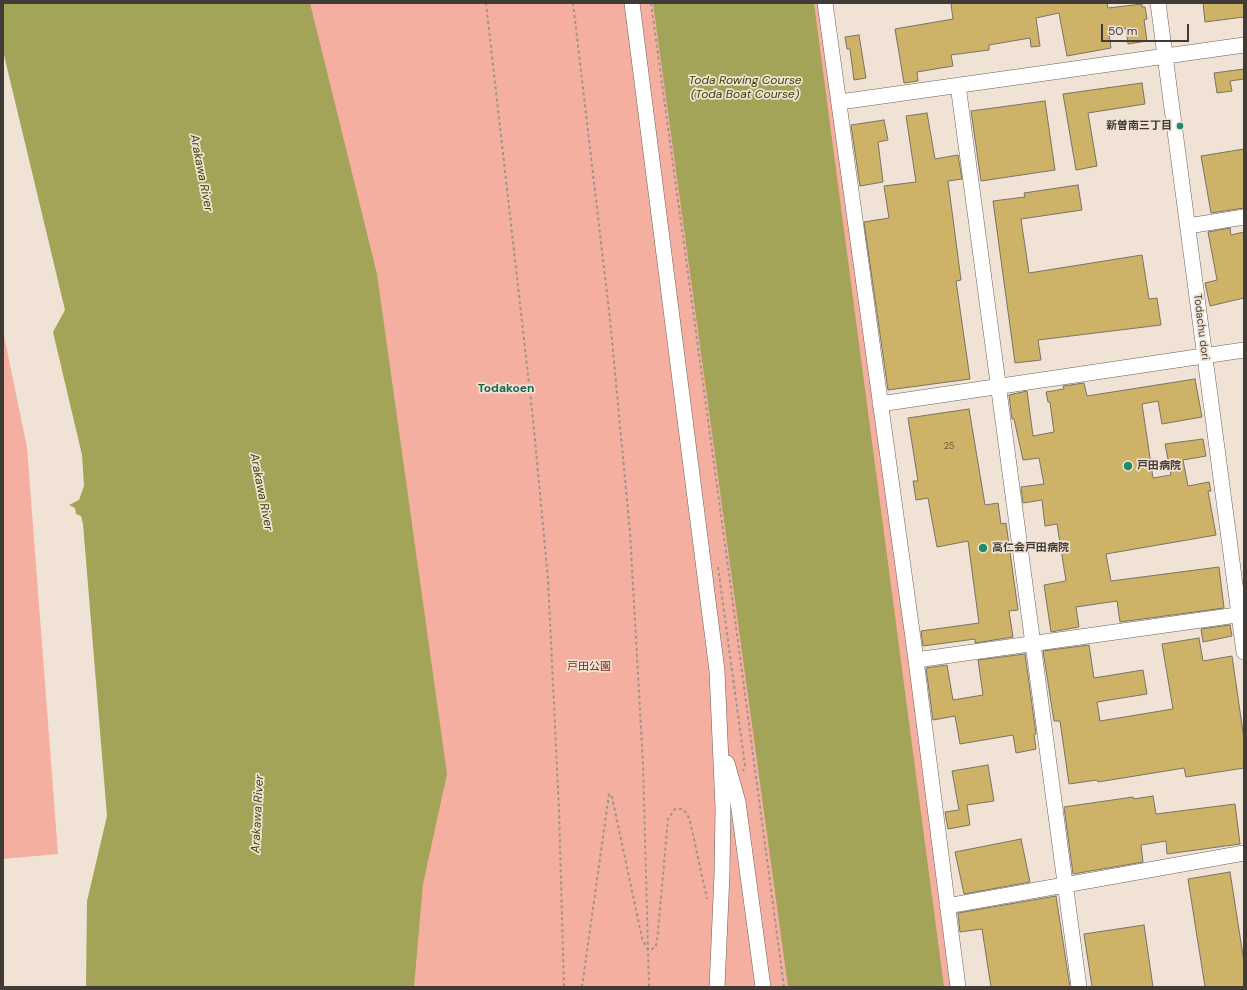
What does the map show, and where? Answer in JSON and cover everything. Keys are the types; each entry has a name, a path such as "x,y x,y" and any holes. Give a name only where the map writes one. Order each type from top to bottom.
{"street":[{"path":"632,3 711,616 721,742 722,874 717,987"},
{"path":"825,3 840,102 916,660 958,987"},
{"name":"Todachu dori","path":"1158,3 1204,356 1242,614 1244,652"},
{"path":"840,102 1244,45"},
{"path":"958,85 1079,987"},
{"path":"1188,226 1244,218"},
{"path":"880,404 1244,350"},
{"path":"916,660 1242,614"},
{"path":"721,742 738,802 763,987"},
{"path":"947,906 1244,854"}],"path":[{"path":"486,3 533,420 548,579 559,802 564,987"},
{"path":"573,3 611,327 627,491 638,664 649,987"},
{"path":"651,3 784,987"},
{"path":"582,987 610,794 612,797 642,938 648,950"},
{"path":"648,950 655,948 658,942 668,819 675,809 683,809 688,814 707,900"}],"green space":[{"name":"戸田公園","path":"166,3 818,3 956,987 250,987"},
{"path":"3,331 27,447 58,854 3,859"}],"water":[{"name":"Arakawa River","path":"3,3 310,3 377,274 447,774 423,884 414,987 86,987 87,901 107,816 83,524 81,516 76,514 75,508 69,505 79,500 84,486 82,455 53,332 65,310 3,51"},
{"name":"Toda Rowing Course (Toda Boat Course)","path":"653,3 814,3 944,987 788,987"}],"building":[{"path":"1107,3 1108,8 1142,4 1142,7 1145,7 1147,19 1144,20 1147,41 1128,44 1126,28 1109,32 1111,48 1067,56 1059,13 1036,18 1040,46 1031,47 1030,38 989,45 989,50 951,55 953,66 917,72 918,81 904,83 895,29 953,19 951,4"},
{"path":"1203,3 1244,3 1244,17 1205,22"},
{"path":"859,35 866,78 854,80 850,49 847,49 845,37"},
{"path":"1244,69 1244,79 1230,81 1232,91 1217,93 1214,73"},
{"path":"1142,83 1145,104 1088,113 1097,166 1076,170 1063,94"},
{"path":"1045,101 1055,170 981,181 971,111"},
{"path":"927,113 935,159 958,155 962,179 948,181 961,280 956,281 970,379 888,390 864,222 889,218 884,186 916,182 906,116"},
{"path":"884,120 888,140 878,142 883,182 860,186 851,125"},
{"path":"1244,149 1244,208 1211,213 1201,156"},
{"path":"1078,185 1082,210 1021,219 1029,273 1142,255 1149,299 1157,298 1161,325 1038,340 1041,360 1015,363 993,201 1025,197 1024,193"},
{"path":"1230,228 1231,235 1244,232 1244,298 1210,306 1205,283 1217,280 1208,232"},
{"path":"1195,379 1202,417 1162,424 1158,401 1142,404 1153,478 1171,475 1165,444 1203,439 1206,456 1183,460 1188,486 1209,482 1211,491 1208,491 1216,535 1106,554 1111,581 1219,567 1224,608 1120,622 1117,601 1076,607 1079,627 1051,632 1044,585 1066,581 1057,524 1045,526 1042,500 1023,503 1021,487 1044,484 1039,458 1023,460 1014,419 1012,419 1009,395 1027,391 1033,436 1054,432 1050,402 1048,402 1046,392 1064,389 1063,386 1084,383 1087,396"},
{"path":"969,409 985,505 998,503 1001,524 1006,523 1018,610 1009,611 1013,637 975,643 975,639 923,646 921,631 979,623 968,541 937,547 928,498 916,500 913,481 918,481 908,418"},
{"path":"1230,625 1232,636 1203,642 1201,629"},
{"path":"1199,638 1203,661 1232,656 1244,739 1244,768 1186,777 1184,768 1098,782 1097,780 1069,784 1060,721 1054,721 1043,651 1089,645 1094,678 1143,670 1147,694 1097,702 1100,721 1173,709 1162,644"},
{"path":"1025,654 1036,734 1034,735 1036,749 1016,753 1013,735 960,744 955,716 933,720 926,668 947,665 953,700 983,695 978,660"},
{"path":"988,765 994,801 967,805 970,825 948,829 945,812 959,810 952,771"},
{"path":"1153,796 1156,814 1235,804 1240,844 1167,854 1166,841 1141,845 1143,862 1073,874 1064,807 1133,797 1134,799"},
{"path":"1021,839 1030,882 964,894 955,852"},
{"path":"1230,872 1244,962 1244,987 1205,987 1188,879"},
{"path":"1056,896 1070,987 991,987 982,929 960,932 958,913"},
{"path":"1144,925 1153,987 1092,987 1084,934"}],"place":[{"name":"新曽南三丁目","path":"1180,126"},
{"name":"戸田病院","path":"1128,466"},
{"name":"高仁会戸田病院","path":"983,548"}],"district":[{"name":"Todakoen","path":"506,389"}]}
